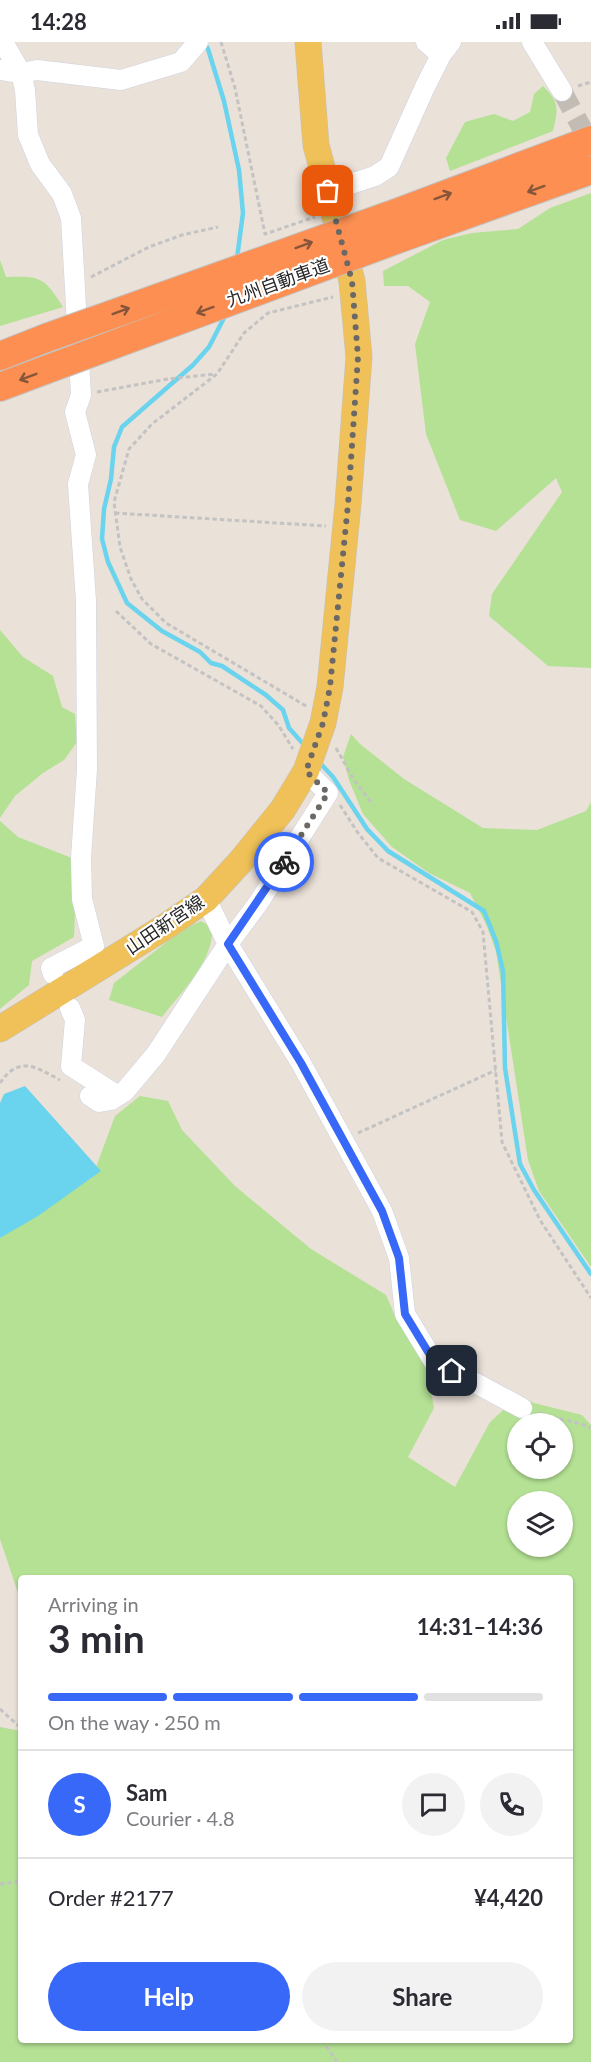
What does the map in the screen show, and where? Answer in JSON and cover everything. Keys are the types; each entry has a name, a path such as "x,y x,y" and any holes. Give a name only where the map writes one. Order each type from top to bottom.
{"highway":[{"name":"九州自動車道","path":"0,387 393,227 591,140"},
{"name":"九州自動車道","path":"0,356 46,338 393,227 591,170"}],"main road":[{"name":"山田新宮線","path":"0,1029 148,938 206,899 283,809 297,764 323,723 330,687 358,357 353,293 345,252 316,146 308,42"}],"street":[{"path":"3,42 21,73 25,90 28,135 40,164 62,194 71,218 81,395 75,412 86,454 78,484 86,602 87,769 81,858 82,899 94,946 51,968 53,974"},
{"path":"532,42 562,91"},
{"path":"0,70 21,73 36,70 121,80 182,62 195,45"},
{"path":"331,201 389,166 439,46"},
{"path":"90,1096 99,1102 118,1096 125,1091 156,1054 328,793 297,764"},
{"path":"206,899 228,944 301,1063 382,1211 399,1258 405,1314 433,1360 522,1408"},
{"path":"70,1008 75,1020 71,1066 118,1096"}],"path":[{"path":"221,42 235,88 265,234 331,201"},
{"path":"74,286 149,247 182,235 218,226"},
{"path":"353,293 268,312 244,333 217,374 152,424 129,449 114,502 120,547 131,579 142,599 166,622 308,707 323,723 354,780 373,805"},
{"path":"81,395 168,379 217,374"},
{"path":"115,513 345,527"},
{"path":"116,611 152,644 261,706 279,726 293,749 297,764"},
{"path":"293,749 297,764"},
{"path":"328,793 338,801 358,833 378,858 472,912 483,932 502,1142 540,1220 591,1298"},
{"path":"0,1083 6,1074 18,1067 32,1065 61,1081"},
{"path":"343,1140 496,1070"},
{"path":"522,1408 591,1428"},
{"path":"0,1709 18,1725"},
{"path":"0,1884 18,1880"},
{"path":"324,2043 337,2062"}],"green space":[{"path":"543,86 555,102 556,117 553,131 450,171 446,158 465,122 494,114 513,121 530,112 534,94"},
{"path":"591,193 591,668 548,666 489,616 492,594 562,492 556,478 496,531 460,520 426,434 415,344 430,302 408,286 384,286 383,271 443,240 472,233 518,229 550,208"},
{"path":"0,260 6,277 27,277 40,280 46,284 63,307 0,326"},
{"path":"0,630 23,657 53,676 62,707 75,714 77,742 64,760 43,773 15,796 0,818"},
{"path":"351,734 404,779 483,828 537,830 586,811 591,802 591,1267 539,1191 528,1160 496,951 486,924 470,893 429,873 392,847 363,814 349,780 343,757"},
{"path":"0,821 18,837 77,860 74,937 32,961 29,985 0,1009"},
{"path":"201,921 212,927 208,951 195,975 162,1017 109,1000 114,983 182,930"},
{"path":"140,1096 168,1101 182,1130 235,1186 311,1249 386,1295 396,1318 427,1370 434,1408 408,1457 455,1487 490,1422 519,1396 534,1403 582,1415 591,1425 591,2062 0,2062 0,1727 18,1730 18,2043 573,2043 573,1575 18,1575 18,1593 0,1539 0,1218 36,1209 92,1178 115,1116"}],"water":[{"path":"25,1086 101,1171 38,1216 0,1238 0,1103 4,1094"}],"waterway":[{"path":"204,42 224,101 239,170 243,213 237,258"},
{"path":"226,314 209,347 193,365 122,427 114,447 111,479 104,509 102,539 108,562 127,603 162,631 200,652 211,663 222,666 266,695 283,710 289,728 305,746"},
{"path":"319,762 333,777 367,829 388,851 484,911 496,941 503,971 505,1068 520,1164 534,1190 591,1274"}],"tunnel":[{"path":"562,91 591,145"}],"way so far":[{"path":"284,862 328,793 306,771 323,723 330,687 348,504 358,357 352,281 328,191"}],"route":[{"path":"284,862 228,944 301,1063 382,1211 399,1258 405,1314 433,1360 452,1371"}]}
